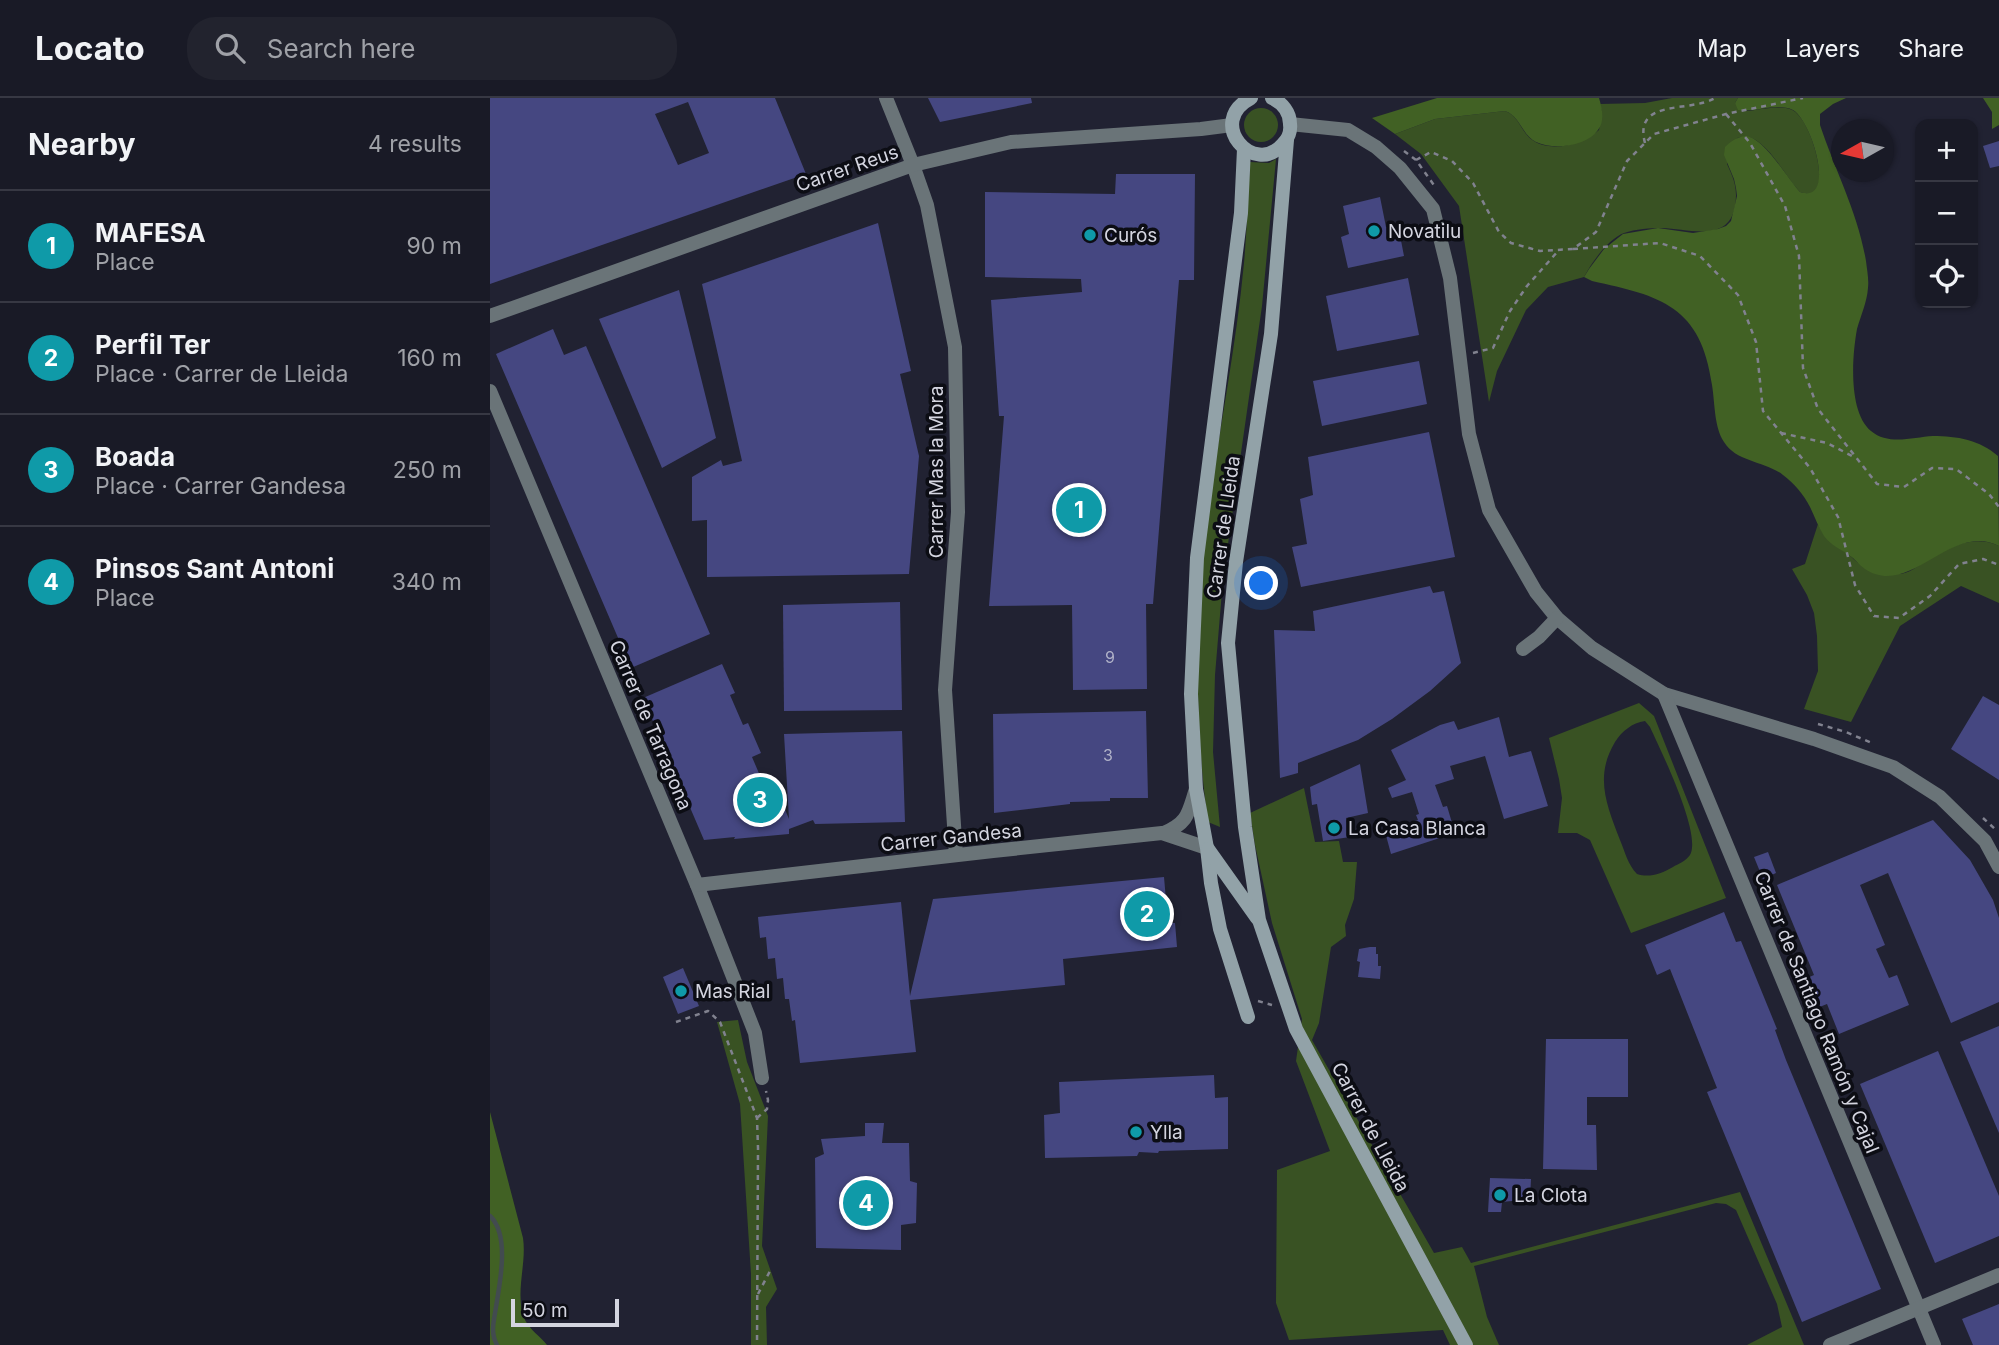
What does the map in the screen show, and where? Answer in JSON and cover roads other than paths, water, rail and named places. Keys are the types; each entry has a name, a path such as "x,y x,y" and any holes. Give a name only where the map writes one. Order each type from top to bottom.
{"street":[{"name":"Carrer Mas la Mora","path":"886,98 927,205 955,347 958,512 945,690 956,855"},
{"path":"1244,100 1234,115 1232,125 1236,140 1244,149 1255,154 1268,154 1279,149 1287,140"},
{"path":"1277,100 1287,110 1290,124 1348,130 1376,147 1400,168 1433,209 1450,278 1469,434 1489,510 1536,592 1557,618 1592,648 1664,694 1893,766 1940,797 1985,841 1999,867"},
{"name":"Carrer de Lleida","path":"1290,124 1271,334 1236,562 1228,643 1245,827 1259,920 1296,1029 1466,1345"},
{"name":"Carrer Reus","path":"490,316 913,165 1011,142 1232,125"},
{"name":"Carrer de Lleida","path":"1244,149 1241,213 1197,558 1191,694 1196,789 1211,883 1220,929 1248,1017"},
{"name":"Carrer de Tarragona","path":"490,391 755,1033 762,1078"},
{"path":"1523,649 1557,618"},
{"name":"Carrer de Santiago Ramón y Cajal","path":"1664,694 1934,1345"},
{"path":"1164,833 1178,827 1185,820 1196,789"},
{"name":"Carrer Gandesa","path":"696,885 1164,833 1207,848"},
{"name":"Carrer de Lleida","path":"1207,848 1259,920"},
{"path":"1830,1345 1999,1275"}],"waterway":[{"path":"490,1216 496,1224 502,1247 493,1326 497,1345"}],"place":[{"name":"Novatilu","path":"1374,231"},
{"name":"Curós","path":"1090,235"},
{"name":"MAFESA","path":"1079,510"},
{"name":"Boada","path":"760,800"},
{"name":"La Casa Blanca","path":"1334,828"},
{"name":"Perfil Ter","path":"1147,914"},
{"name":"Mas Rial","path":"681,991"},
{"name":"Ylla","path":"1136,1132"},
{"name":"La Clota","path":"1500,1195"},
{"name":"Pinsos Sant Antoni","path":"866,1203"}]}
